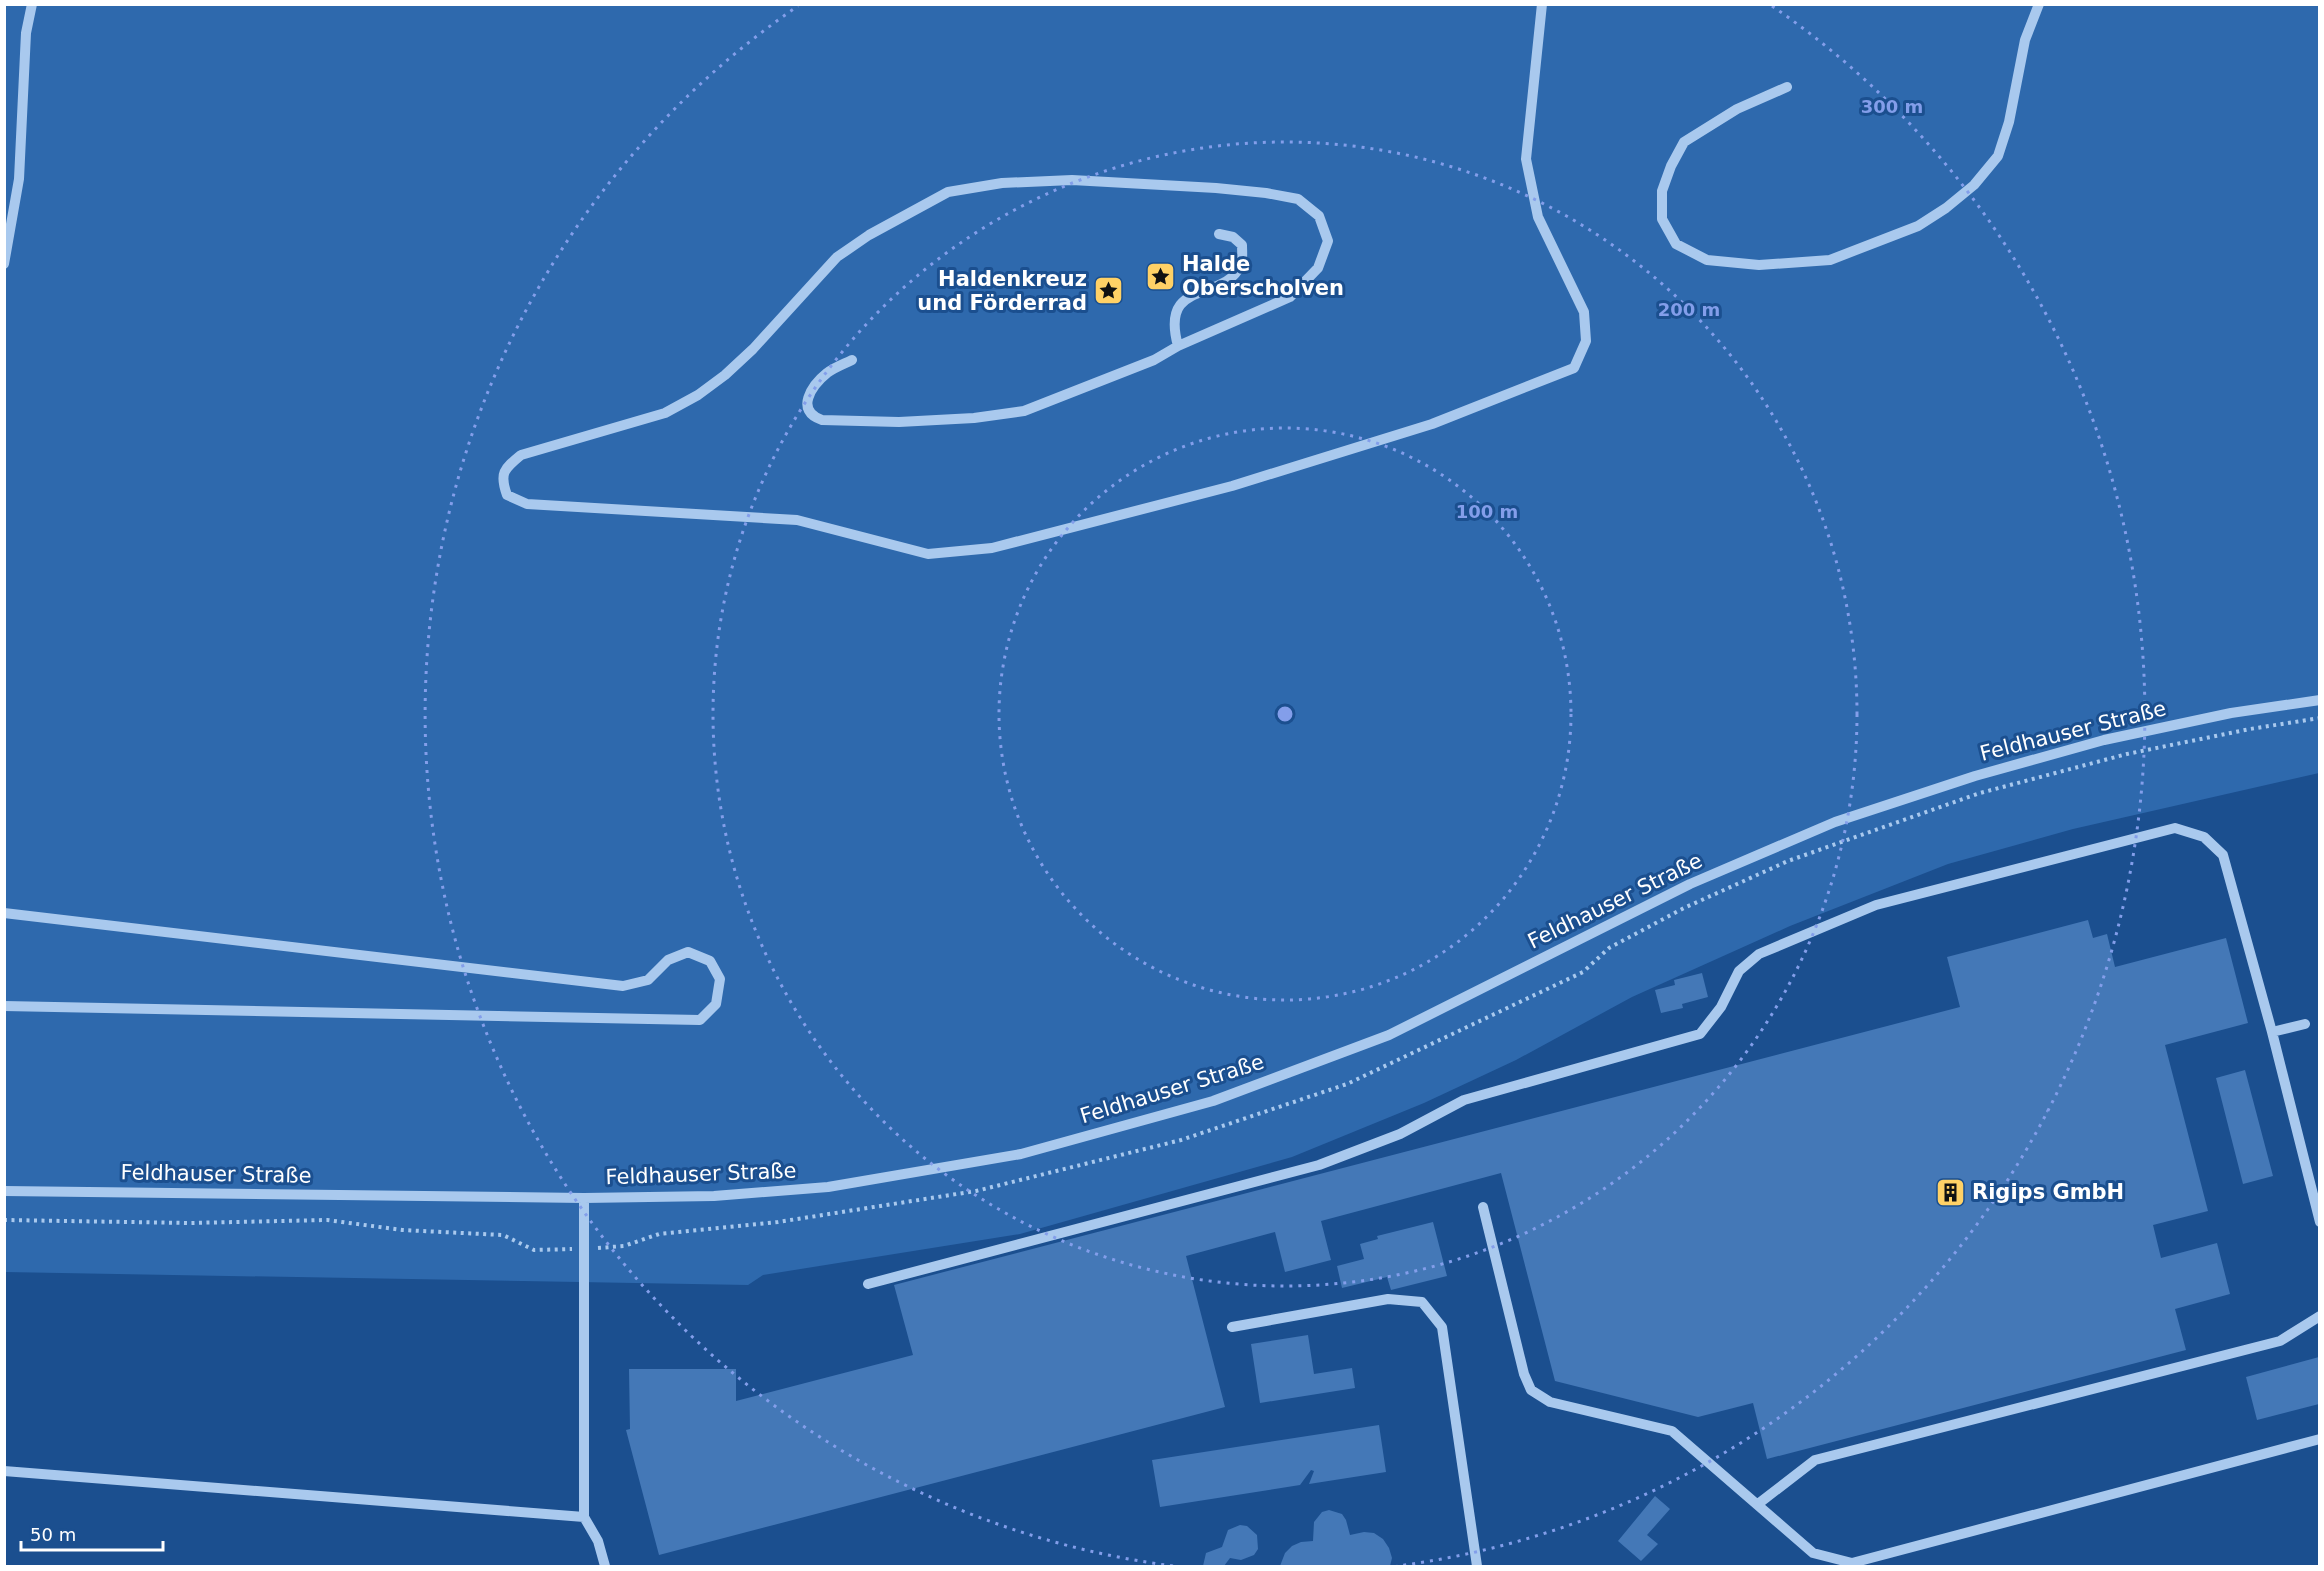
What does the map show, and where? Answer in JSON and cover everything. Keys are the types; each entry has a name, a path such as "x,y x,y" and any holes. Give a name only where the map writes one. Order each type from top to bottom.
{"street":[{"path":"4,264 19,179 26,33 32,4"},
{"path":"852,360 826,374 814,387 807,402 809,412 814,417 822,420 899,422 974,418 1024,411 1154,360 1178,346 1290,297 1318,268 1328,241 1319,216 1298,199 1216,188 1072,180 1002,183 948,192 869,235 837,257 753,350 698,395 665,413 521,455 506,467 502,480 507,495 527,504 797,520 928,554 992,548 1232,486 1421,428 1574,368 1586,341 1584,312 1538,217 1526,159 1542,4"},
{"path":"1787,87 1737,109 1684,142 1671,166 1662,191 1662,219 1676,244 1707,260 1759,265 1830,260 1918,225 1946,208 1974,185 1998,156 2009,122 2025,40 2039,4"},
{"path":"1178,346 1174,330 1175,314 1184,300 1231,278 1241,264 1242,245 1233,237 1220,234"},
{"name":"Feldhauser Straße","path":"4,1191 584,1198 714,1196 828,1187 1022,1154 1213,1101 1389,1035 1690,884 1835,822 1975,776 2104,740 2230,713 2319,700"},
{"path":"868,1284 1319,1165 1400,1134 1464,1100 1700,1034 1721,1007 1739,972 1759,954 1876,905 2175,828 2204,837 2223,855 2272,1032 2319,1222"},
{"path":"4,914 623,986 648,980 668,960 688,952 710,961 720,979 716,1004 700,1020 4,1006"},
{"path":"2272,1032 2305,1024"},
{"path":"584,1198 584,1517 598,1541 605,1566"},
{"path":"1483,1208 1524,1374 1531,1390 1550,1402 1672,1431 1813,1552 1852,1563 2319,1439"},
{"path":"1232,1327 1388,1299 1422,1302 1442,1327 1477,1566"},
{"path":"1758,1504 1815,1460 2280,1341 2319,1316"},
{"path":"4,1471 584,1517"}],"path":[{"path":"4,1220 189,1223 327,1220 402,1230"}],"shaded area":[{"path":"5,5 2319,5 2319,773 2073,829 1948,864 1790,926 1632,997 1516,1060 1424,1103 1292,1157 1020,1234 763,1275 748,1285 5,1272"}],"building":[{"name":"Rigips GmbH","path":"2088,920 2093,938 2107,934 2115,967 2226,938 2248,1023 2165,1045 2208,1211 2153,1225 2161,1258 2217,1243 2230,1294 2175,1309 2186,1350 1767,1459 1753,1403 1698,1417 1555,1381 1501,1173 1321,1221 1331,1260 1285,1272 1275,1232 1186,1256 1225,1407 659,1555 626,1430 630,1429 629,1369 736,1369 736,1401 913,1355 894,1285 1960,1007 1947,957"},
{"path":"1702,973 1708,997 1682,1004 1683,1008 1661,1013 1655,990 1675,985 1674,980"},
{"path":"2245,1070 2273,1176 2243,1184 2216,1078"},
{"path":"1433,1222 1447,1276 1391,1290 1387,1277 1342,1288 1337,1266 1364,1259 1360,1244 1378,1239 1377,1236"},
{"path":"1308,1335 1314,1374 1352,1368 1355,1388 1260,1403 1251,1344"},
{"path":"2319,1357 2319,1404 2257,1420 2246,1377"},
{"path":"1379,1425 1386,1472 1309,1484 1314,1471 1311,1470 1300,1485 1160,1507 1152,1460"},
{"path":"1655,1496 1670,1509 1647,1535 1658,1544 1641,1561 1618,1541"},
{"path":"1329,1510 1342,1514 1350,1535 1364,1532 1374,1533 1383,1539 1392,1558 1390,1566 1280,1566 1285,1553 1292,1546 1301,1542 1313,1541 1314,1522 1322,1512"},
{"path":"1240,1525 1247,1526 1257,1535 1258,1549 1254,1555 1241,1560 1230,1558 1224,1566 1203,1566 1206,1553 1222,1547 1228,1530"}],"place":[{"name":"Halde Oberscholven","path":"1161,276"},
{"name":"Haldenkreuz und Förderrad","path":"1108,291"},
{"name":"Rigips GmbH","path":"1951,1192"}]}
